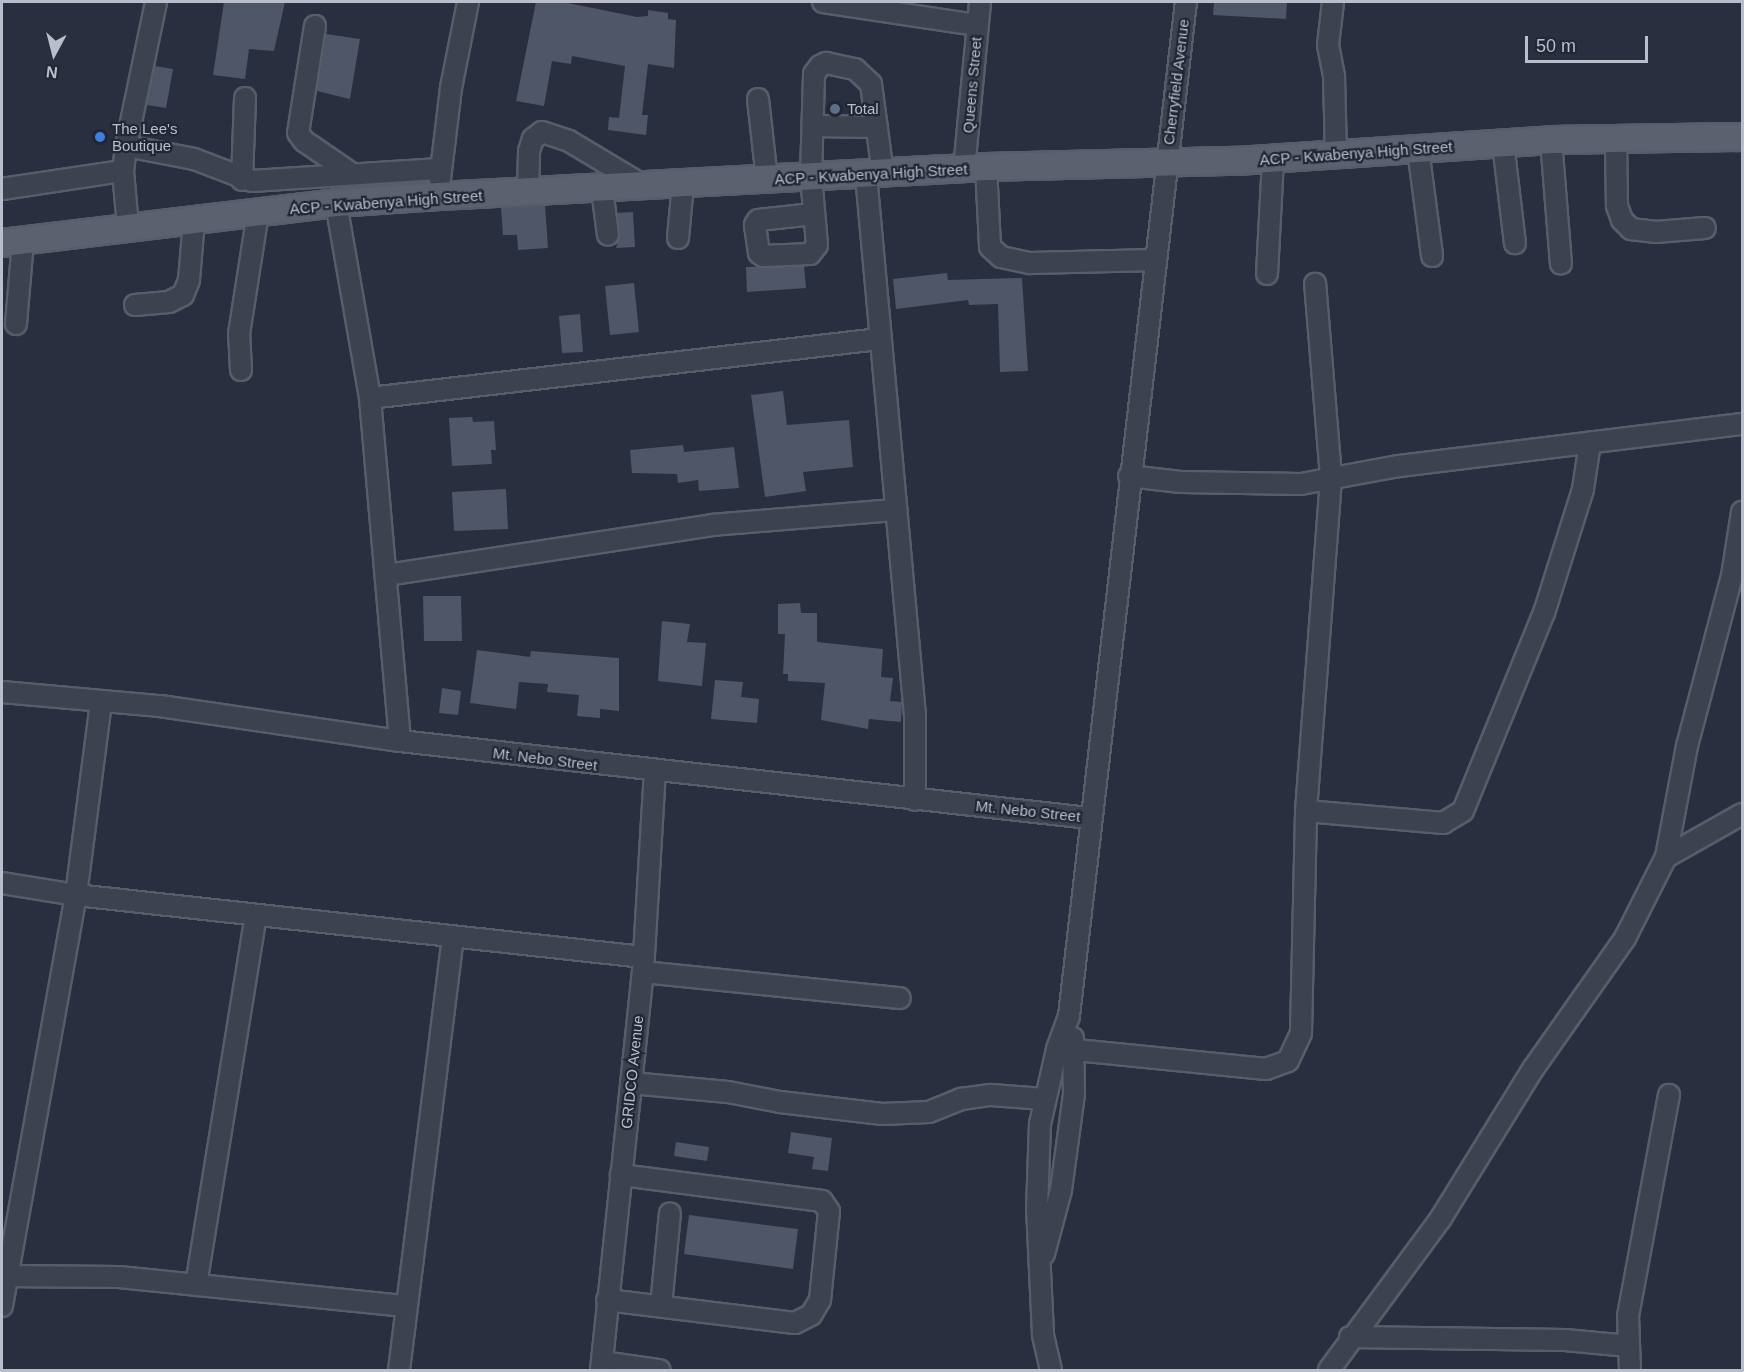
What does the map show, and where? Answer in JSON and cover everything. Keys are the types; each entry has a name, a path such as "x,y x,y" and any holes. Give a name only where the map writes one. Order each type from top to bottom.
{"main road":[{"name":"ACP - Kwabenya High Street","path":"12,242 336,203 439,196 528,194 975,168 1166,163 1336,155 1551,140 1743,137"}],"street":[{"path":"128,227 123,171 126,146 156,2"},
{"path":"439,196 440,169 451,88 468,2"},
{"path":"822,2 977,25"},
{"name":"Queens Street","path":"980,2 977,25 975,168 990,247 1000,257 1030,263 1155,260"},
{"name":"Cherryfield Avenue","path":"1068,1016 1089,818 1186,2"},
{"path":"1333,2 1328,45 1334,76 1336,155"},
{"path":"315,26 298,133 304,141 352,174"},
{"path":"813,214 811,176 814,74 826,63 865,75 871,84 877,127 875,174 879,339 915,715 915,800"},
{"path":"242,180 245,99"},
{"path":"758,99 767,179"},
{"path":"813,126 877,127"},
{"path":"528,194 529,151 533,139 542,132 569,141 646,187"},
{"path":"1616,138 1617,206 1622,220 1631,229 1656,232 1705,228"},
{"path":"1551,140 1561,264"},
{"path":"1503,143 1515,243"},
{"path":"126,146 194,159 242,180 440,169"},
{"path":"1418,149 1432,255"},
{"path":"1267,274 1273,158"},
{"path":"2,189 123,171"},
{"path":"678,238 683,184"},
{"path":"602,189 608,235"},
{"path":"336,203 370,398 400,741"},
{"path":"241,369 239,334 258,212"},
{"path":"135,305 169,302 183,295 189,279 195,220"},
{"path":"12,242 16,324"},
{"path":"1076,1050 1266,1069 1288,1061 1301,1033 1306,811 1331,477 1315,284"},
{"path":"370,398 879,339"},
{"path":"1129,476 1274,485 1743,423"},
{"path":"1306,811 1443,823 1463,811 1544,613 1583,489 1590,443"},
{"path":"386,575 712,525 896,510"},
{"path":"1329,1371 1350,1338 1441,1218 1533,1069 1625,938 1666,857 1687,746 1732,576 1743,512"},
{"name":"Mt. Nebo Street","path":"2,692 160,706 400,741 655,772 1089,818"},
{"path":"2,1306 4,1276 76,895 101,702"},
{"name":"GRIDCO Avenue","path":"601,1366 643,964 655,772"},
{"path":"1666,857 1743,814"},
{"path":"2,883 76,895 453,939 900,998"},
{"path":"196,1285 256,916"},
{"path":"399,1371 453,939"},
{"path":"1042,1259 1061,1190 1076,1050 1068,1016"},
{"path":"1051,1371 1043,1334 1042,1259 1036,1209 1044,1099 1068,1016"},
{"path":"631,1083 728,1092 780,1102 882,1114 929,1112 961,1099 991,1095 1044,1099"},
{"path":"1630,1371 1628,1316 1669,1095"},
{"path":"608,1300 795,1323 811,1315 820,1300 829,1211 822,1201 621,1175"},
{"path":"661,1306 670,1213"},
{"path":"4,1276 119,1277 406,1306"},
{"path":"1350,1338 1565,1341 1629,1346"},
{"path":"601,1366 659,1371"}],"building":[{"path":"224,2 285,2 274,51 249,49 245,79 213,75"},
{"path":"536,2 563,2 637,17 648,16 648,10 668,13 668,19 676,20 674,68 648,64 642,115 648,115 646,135 608,130 609,117 619,118 625,66 572,56 571,64 552,61 544,106 516,101"},
{"path":"1214,2 1287,2 1286,19 1213,15"},
{"path":"326,34 360,39 350,99 317,91"},
{"path":"155,66 173,69 166,108 147,105"},
{"path":"545,205 548,248 518,250 517,235 503,235 501,208"},
{"path":"633,212 635,247 616,248 620,234 617,213"},
{"path":"804,266 806,288 747,292 746,267"},
{"path":"947,273 948,280 1022,278 1028,371 1000,372 998,304 969,305 968,300 896,309 893,279"},
{"path":"634,283 639,332 610,335 605,286"},
{"path":"580,314 583,352 562,353 559,316"},
{"path":"783,391 787,425 849,420 853,467 803,472 806,491 765,497 751,395"},
{"path":"472,417 473,422 494,421 496,450 491,450 492,464 452,466 449,418"},
{"path":"683,445 684,452 734,447 739,488 699,491 698,480 678,483 677,474 632,473 630,450"},
{"path":"506,489 508,529 454,531 452,492"},
{"path":"423,596 461,596 462,641 424,641"},
{"path":"800,603 801,613 817,613 817,642 883,649 881,677 893,678 890,701 902,702 901,722 869,719 868,729 821,720 825,683 788,681 788,674 783,674 785,634 778,634 778,604"},
{"path":"662,621 690,624 687,642 706,643 702,686 658,681"},
{"path":"477,650 530,657 531,651 619,658 619,711 600,709 600,718 577,716 579,695 547,692 548,684 519,682 516,709 470,703"},
{"path":"715,680 743,682 741,697 759,699 757,723 711,719"},
{"path":"442,688 461,691 458,715 439,713"},
{"path":"791,1132 832,1138 828,1171 812,1169 814,1157 788,1153"},
{"path":"676,1142 709,1147 707,1161 674,1156"},
{"path":"689,1215 798,1229 793,1269 684,1254"}],"place":[{"name":"Total","path":"835,109"},
{"name":"The Lee's Boutique","path":"100,137"}]}
